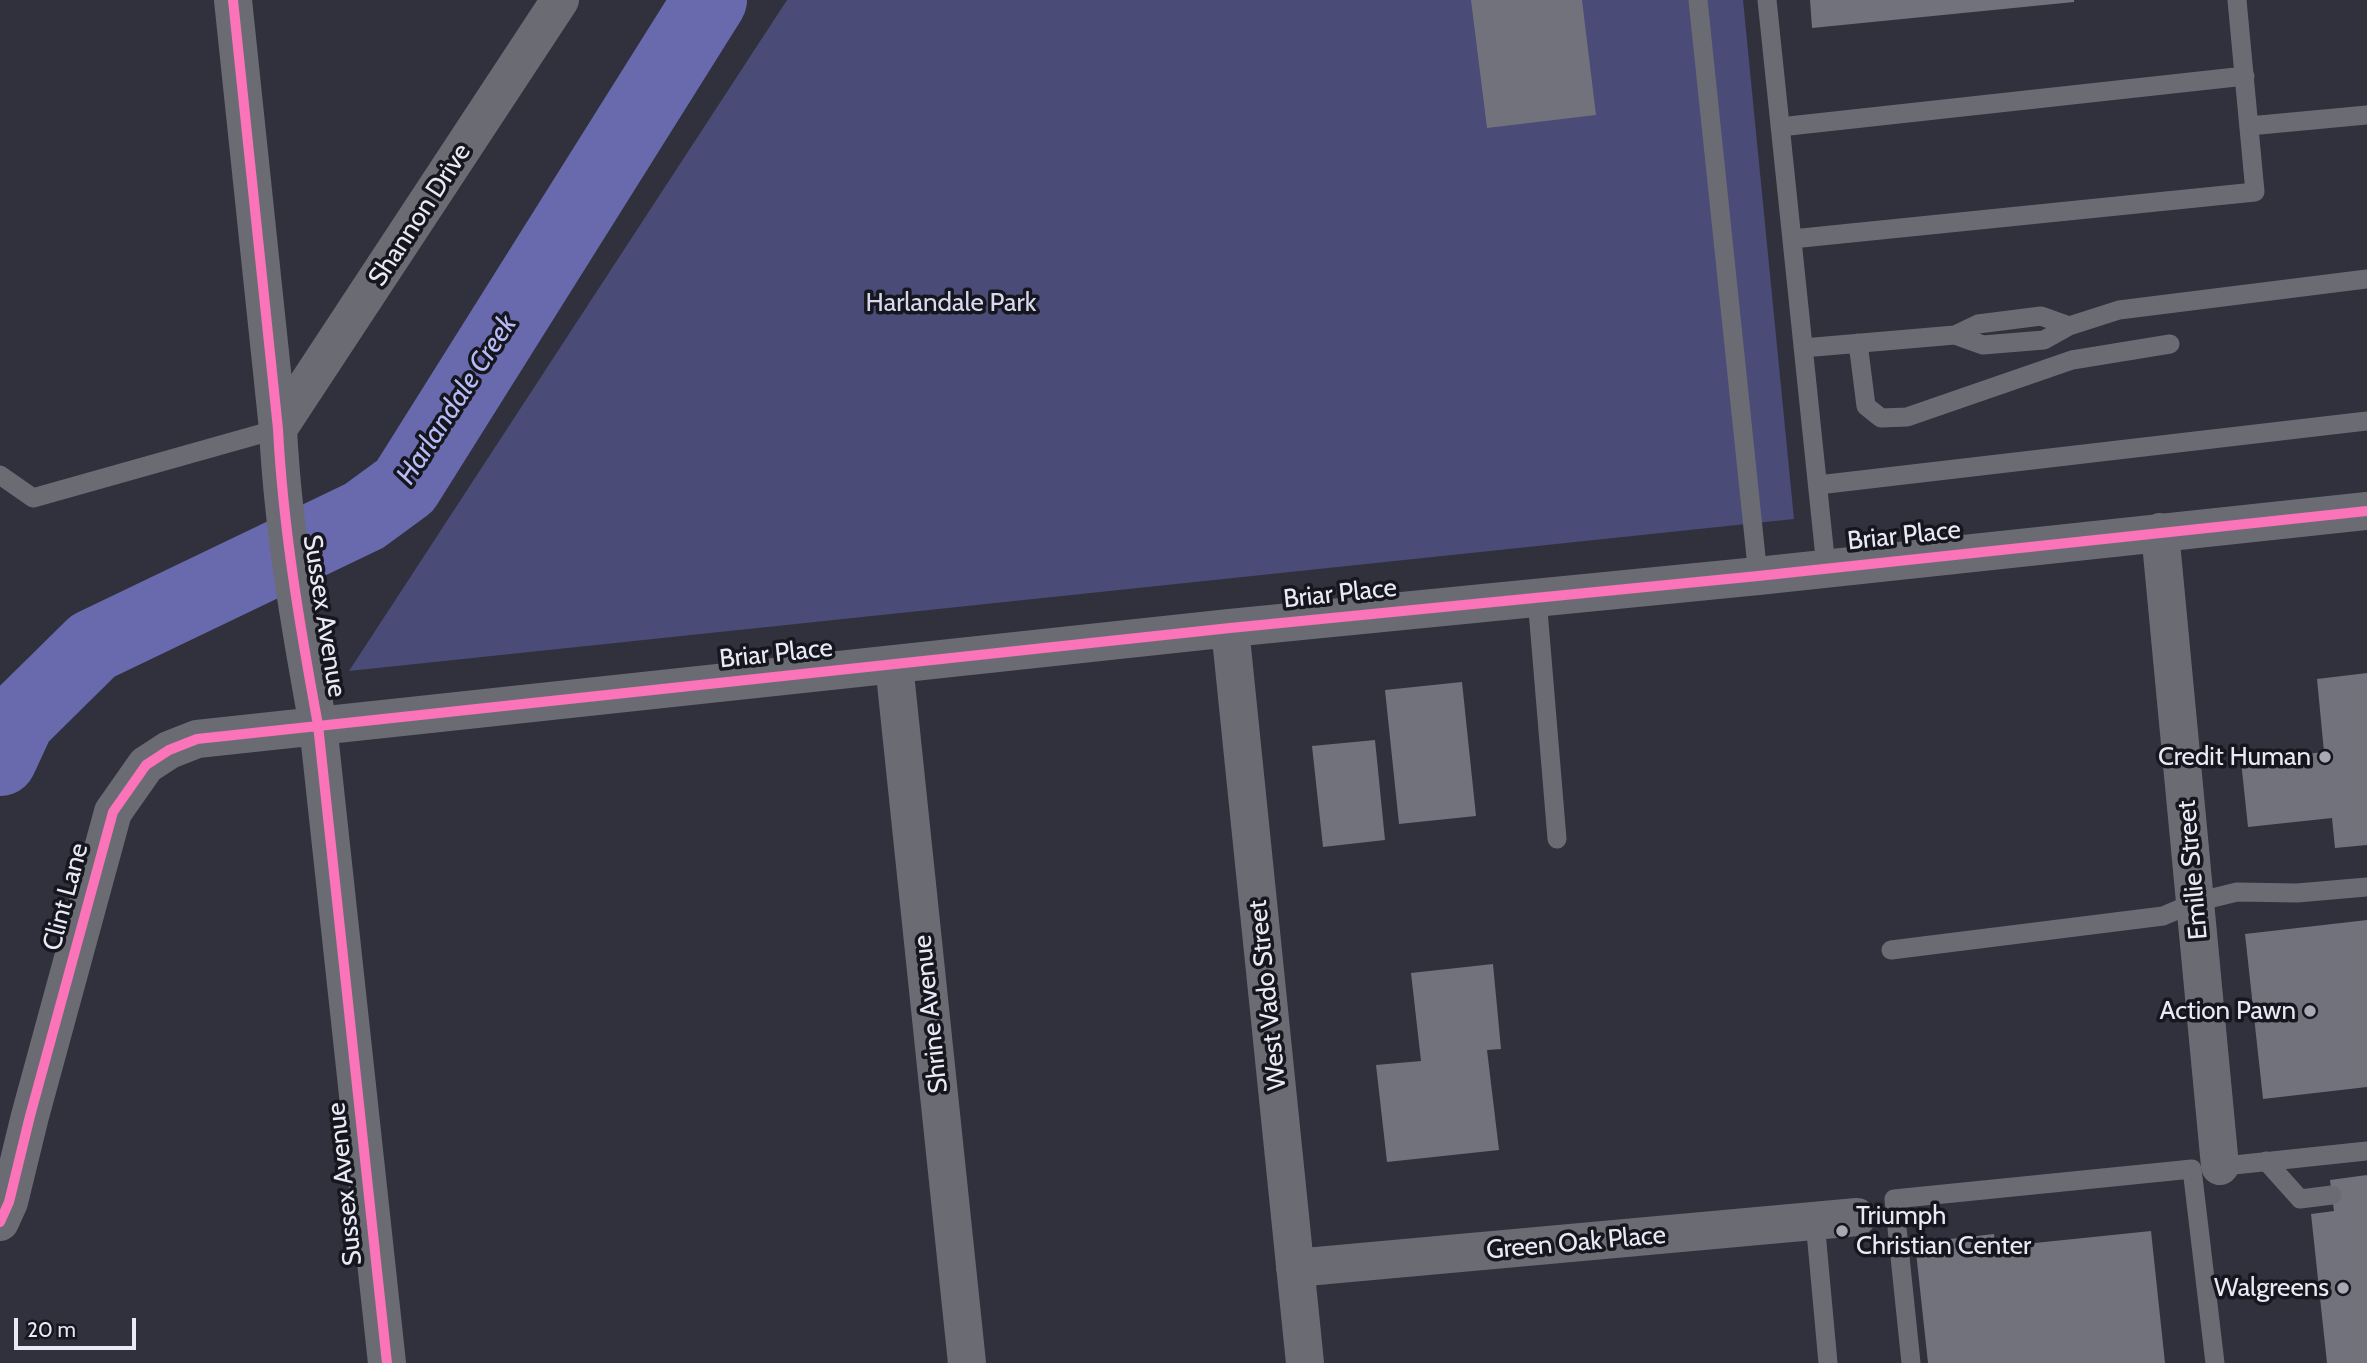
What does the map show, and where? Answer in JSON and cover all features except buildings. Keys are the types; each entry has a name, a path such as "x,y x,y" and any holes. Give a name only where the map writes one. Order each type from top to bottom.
{"street":[{"name":"Sussex Avenue","path":"233,0 278,429 281,483 318,725 387,1363"},
{"name":"Shannon Drive","path":"278,429 560,0"},
{"name":"Briar Place","path":"318,725 2367,511"},
{"name":"Emilie Street","path":"2160,532 2196,902 2206,1168"},
{"name":"West Vado Street","path":"1230,628 1305,1363"},
{"name":"Shrine Avenue","path":"894,664 967,1363"},
{"name":"Clint Lane","path":"0,1222 9,1202 113,812 146,765 169,750 197,739 318,725"},
{"name":"Green Oak Place","path":"1295,1268 1857,1217"}],"lane":[{"path":"1698,0 1758,576"},
{"path":"1767,0 1826,567"},
{"path":"1792,239 2255,192 2237,0"},
{"path":"1780,127 2245,76"},
{"path":"2249,126 2367,115"},
{"path":"1803,348 1955,335 1978,324 2041,316 2069,326 2119,310 2367,279"},
{"path":"1858,343 1866,406 1881,418 1907,417 2072,360 2170,344"},
{"path":"1818,485 2367,421"},
{"path":"0,475 33,498 278,429"},
{"path":"1538,598 1557,839"},
{"path":"1891,950 2163,916 2196,902 2237,892 2297,893 2367,887"},
{"path":"1911,1363 1894,1199 2367,1151"},
{"path":"2266,1161 2300,1199 2332,1195"},
{"path":"2206,1168 2215,1363"},
{"path":"1815,1221 1828,1363"}],"green space":[{"name":"Harlandale Park","path":"787,0 1743,0 1794,519 349,671"}],"waterway":[{"name":"Harlandale Creek","path":"0,759 18,720 93,646 364,516 405,486 710,0"}],"cycle path":[{"path":"233,0 288,540 318,725 387,1363"},
{"path":"0,1222 9,1202 113,812 146,765 169,750 197,739 1230,628 1758,576 2367,511"}],"place":[{"name":"Credit Human","path":"2325,757"},
{"name":"Action Pawn","path":"2310,1011"},
{"name":"Triumph Christian Center","path":"1842,1231"},
{"name":"Walgreens","path":"2343,1288"}]}
